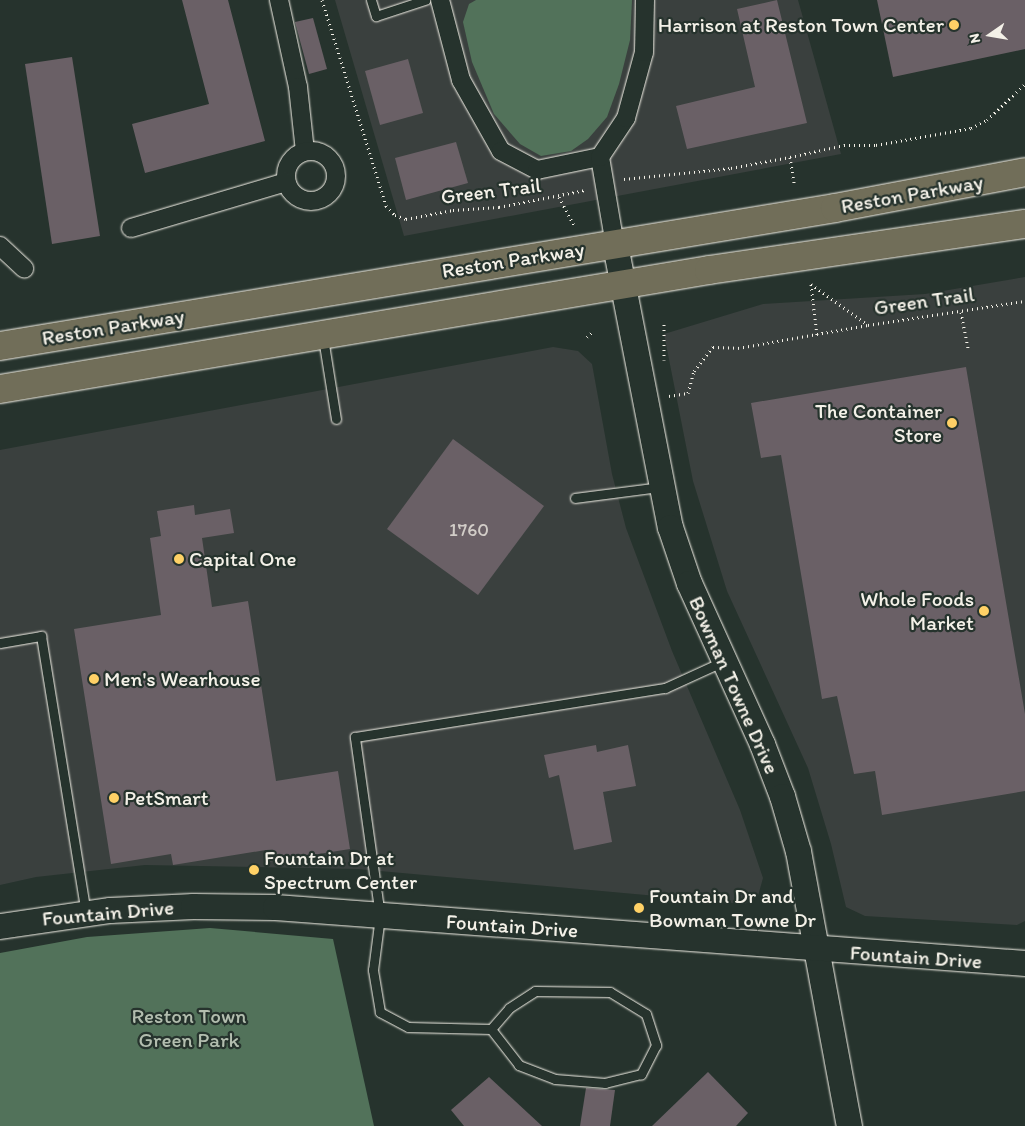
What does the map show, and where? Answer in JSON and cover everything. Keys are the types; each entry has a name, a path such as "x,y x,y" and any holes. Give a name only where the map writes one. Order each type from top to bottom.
{"main road":[{"name":"Reston Parkway","path":"0,346 615,245 1025,172"},
{"name":"Reston Parkway","path":"0,388 889,242 1025,224"}],"street":[{"path":"279,0 298,87 305,151"},
{"path":"440,0 461,80 501,151 538,170 600,157"},
{"path":"615,245 600,157 626,118 644,52 645,0"},
{"path":"305,151 318,152 330,158 336,170 336,184 329,194 317,201 304,201 293,194 286,182 290,163 305,151"},
{"path":"131,228 286,182"},
{"name":"Bowman Towne Drive","path":"615,245 660,487 689,583 782,796 798,851 848,1126"},
{"path":"0,246 24,268"},
{"name":"Fountain Drive","path":"0,926 86,913 192,906 275,907 817,949 1025,963"}],"lane":[{"path":"371,0 376,16 425,0"},
{"path":"322,336 336,419"},
{"path":"575,498 660,487"},
{"path":"0,643 41,636 86,913"},
{"path":"491,1029 509,1008 535,991 610,992 646,1014 656,1045 641,1074 605,1083 555,1079 520,1065 491,1029 408,1026 380,1012 373,970 380,916 356,737 665,688 724,660"}],"path":[{"name":"Green Trail","path":"322,0 386,206 395,215 406,219 559,197 626,178 732,168 844,144 876,145 971,128 987,120 1025,84"},
{"path":"790,157 794,183"},
{"path":"559,197 574,226"},
{"name":"Green Trail","path":"817,335 811,284 868,325 1025,301"},
{"path":"960,312 968,348"},
{"path":"664,323 665,369"},
{"path":"668,388 670,398 688,393 694,371 713,347 738,348 868,325"},
{"path":"587,337 593,331"}],"shaded area":[{"path":"335,0 798,0 841,154 404,236"},
{"path":"1025,277 1025,921 1017,925 865,916 846,907 831,844 808,768 727,591 693,481 664,334 763,304 925,294"},
{"path":"553,347 578,351 592,364 612,474 626,528 672,651 740,810 763,878 758,896 745,904 358,869 145,865 36,877 0,885 0,450"}],"green space":[{"path":"476,0 632,0 630,40 619,84 607,117 588,139 571,151 541,156 520,144 494,114 472,62 463,22 469,4"},
{"name":"Reston Town Green Park","path":"210,928 333,939 374,1126 0,1126 0,953 87,937"}],"building":[{"path":"182,0 228,0 265,141 145,173 132,124 209,104"},
{"path":"777,0 807,123 687,149 676,106 755,87 737,9"},
{"name":"Harrison at Reston Town Center","path":"877,0 1025,0 1025,49 893,77"},
{"path":"313,18 327,69 309,74 295,22"},
{"path":"72,57 100,236 52,244 25,64"},
{"path":"408,59 423,113 380,125 365,71"},
{"path":"456,142 468,183 406,200 395,158"},
{"path":"966,367 1025,714 1025,791 882,815 875,771 854,774 837,696 822,699 781,455 761,458 751,403"},
{"path":"453,439 544,506 478,595 387,529"},
{"path":"194,505 195,515 230,509 234,533 202,538 212,607 248,601 276,781 338,771 350,849 268,862 266,850 173,865 171,854 111,864 74,629 161,615 150,538 161,536 157,511"},
{"path":"596,745 597,752 628,745 636,786 603,792 612,842 574,850 559,775 549,778 544,755"},
{"path":"708,1072 748,1113 736,1126 652,1126"},
{"path":"489,1077 542,1126 464,1126 451,1110"},
{"path":"586,1088 615,1090 610,1126 580,1126"}],"place":[{"name":"Harrison at Reston Town Center","path":"954,25"},
{"name":"The Container Store","path":"952,423"},
{"name":"Capital One","path":"179,559"},
{"name":"Whole Foods Market","path":"984,611"},
{"name":"Men's Wearhouse","path":"94,679"},
{"name":"PetSmart","path":"114,798"},
{"name":"Fountain Dr at Spectrum Center","path":"254,870"},
{"name":"Fountain Dr and Bowman Towne Dr","path":"639,908"}]}
